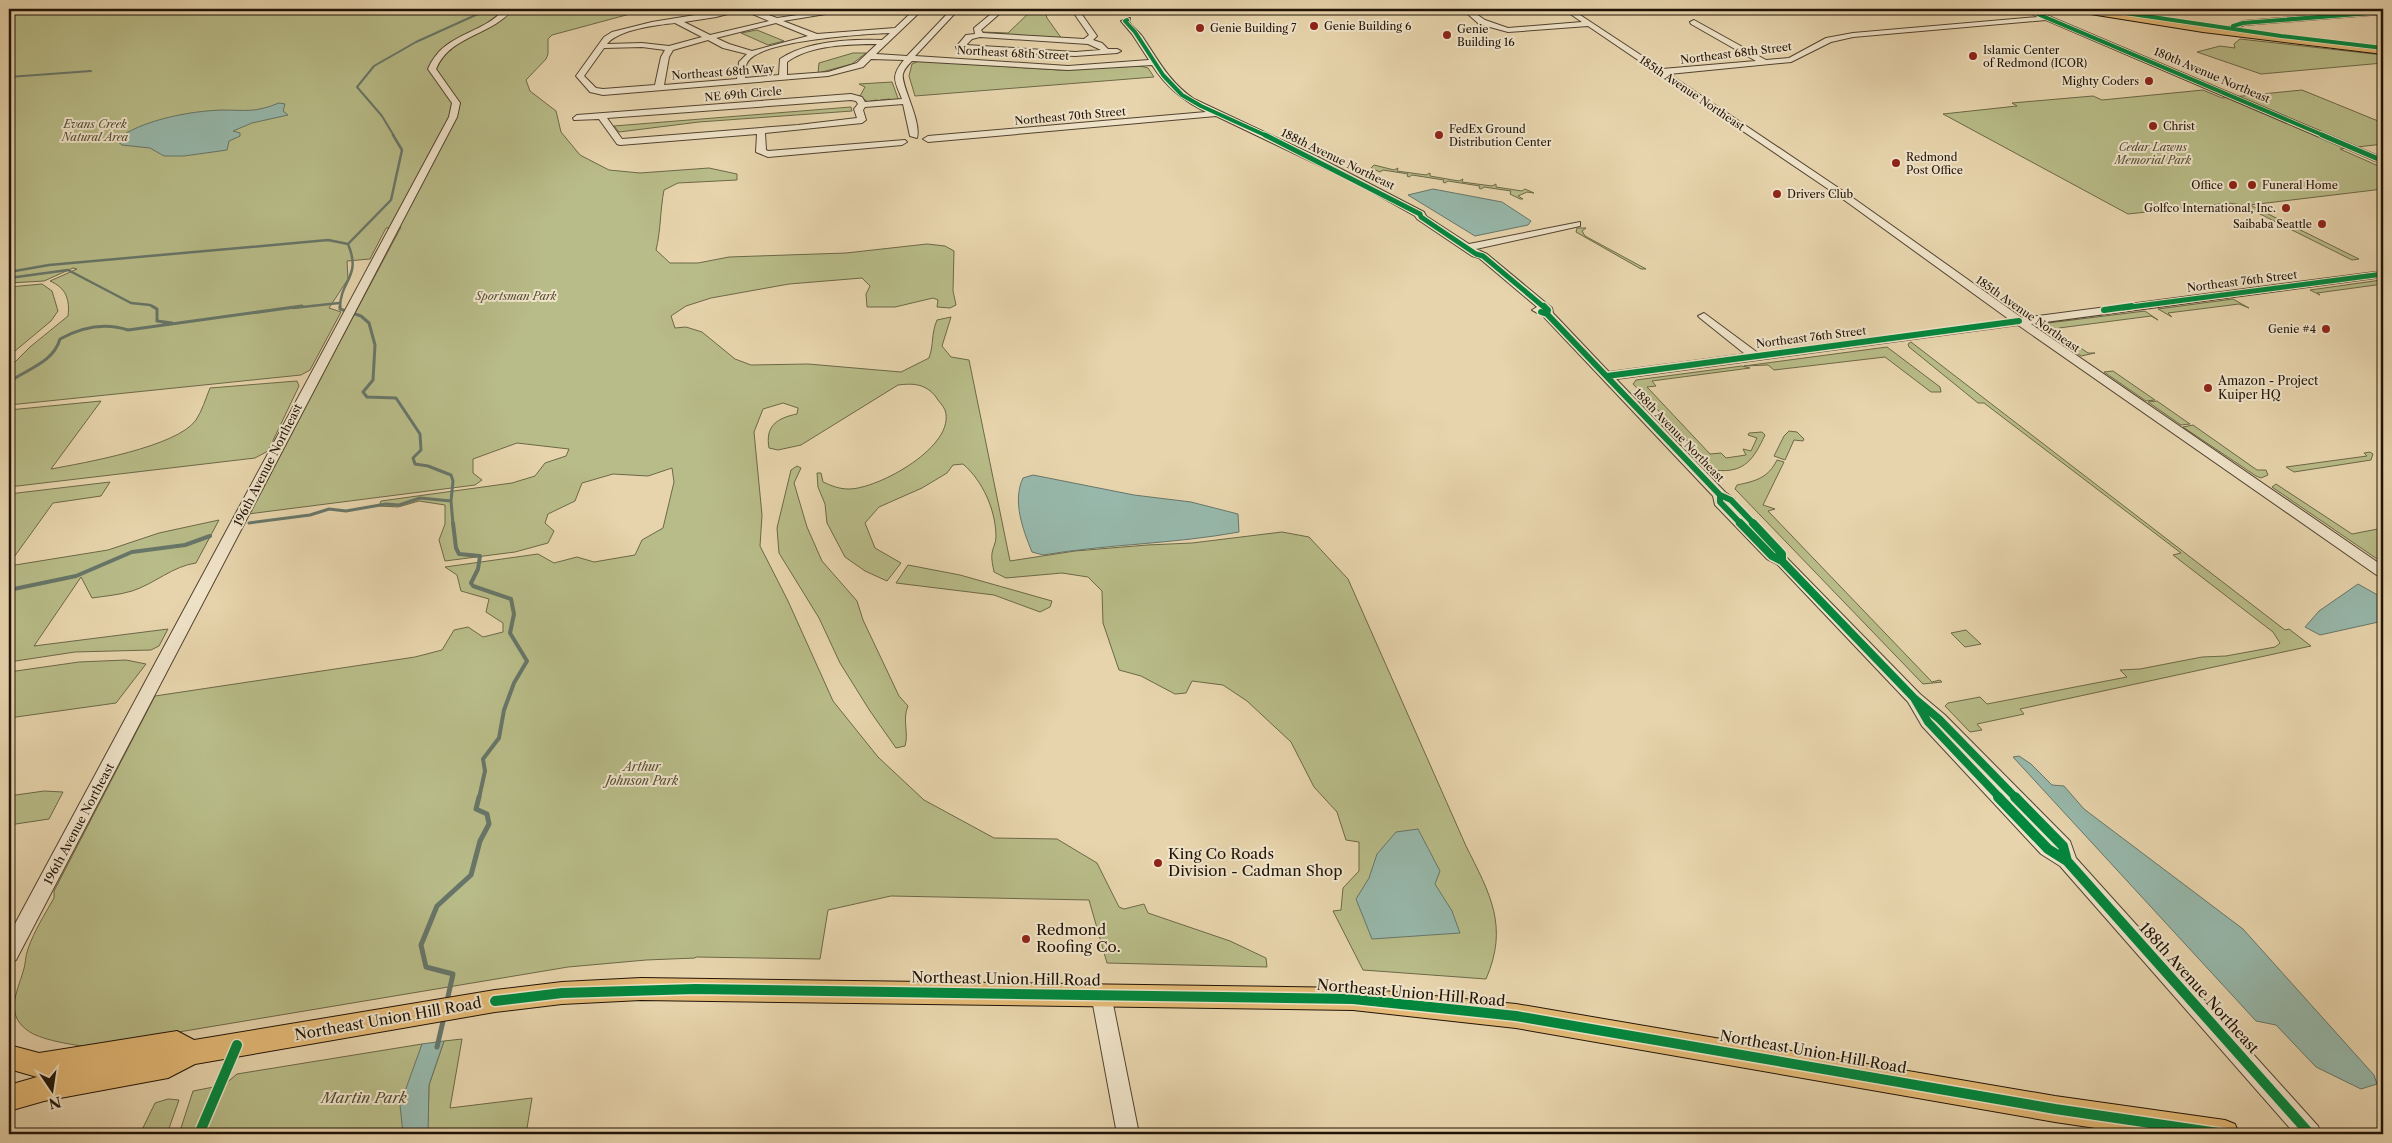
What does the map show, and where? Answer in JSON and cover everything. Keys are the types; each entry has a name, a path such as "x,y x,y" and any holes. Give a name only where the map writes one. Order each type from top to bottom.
{"main road":[{"path":"2078,9 2223,30 2383,49"},
{"path":"2098,9 2223,30"},
{"name":"Northeast Union Hill Road","path":"9,1098 44,1088 168,1066 190,1053 495,1001 562,993 641,989 1102,994 1353,1000 1470,1010 1700,1046 2056,1109 2226,1134"},
{"path":"9,1057 39,1065 70,1062 177,1043 190,1053"}],"street":[{"name":"196th Avenue Northeast","path":"9,954 456,109 456,103 441,80 434,75 433,63 443,49 498,20 509,9"},
{"path":"602,46 615,34 652,24 716,15 740,9"},
{"path":"746,9 816,36"},
{"path":"602,46 642,45 670,48 777,21 852,9"},
{"path":"914,9 954,10"},
{"path":"869,56 919,9"},
{"path":"980,35 977,30 1001,9"},
{"path":"1075,9 1093,36 1087,40"},
{"name":"188th Avenue Northeast","path":"1120,9 1132,32 1135,32 1173,87 1184,96 1215,114 1362,183 1420,214 1421,217 1472,251 1477,258 1539,311 1547,314 1720,495 1720,502 1772,556 1782,561 1914,698 1928,722 2048,849 2067,861 2310,1134"},
{"path":"1465,9 1482,22 1508,30 1588,24"},
{"name":"185th Avenue Northeast","path":"1566,9 1843,195 2019,321 2383,573"},
{"path":"914,136 907,102 898,75 902,66 954,10"},
{"name":"180th Avenue Northeast","path":"2029,10 2383,161"},
{"path":"2223,30 2243,23 2383,12"},
{"name":"Northeast 68th Street","path":"1661,72 1766,63 1797,58 1814,47 1840,37 2048,18"},
{"path":"675,20 735,50 752,54"},
{"path":"1694,22 1766,63"},
{"path":"741,82 743,62 752,54 766,48 816,36 856,31 895,30"},
{"path":"1106,52 1100,44 1087,40 1041,40 980,35 969,38 960,47 1076,54 1106,52 1118,51"},
{"path":"1019,65 1041,40"},
{"path":"783,79 783,62 786,58 837,45 882,42"},
{"name":"Northeast 68th Way","path":"602,46 581,72 580,76 596,92 821,75 851,69 869,56"},
{"path":"659,88 665,57 670,48"},
{"name":"Northeast 68th Street","path":"869,56 1077,68 1155,62"},
{"name":"NE 69th Circle","path":"577,118 852,97 859,99 863,105"},
{"path":"602,116 620,142 862,124 858,109 863,105 907,102"},
{"name":"Northeast 70th Street","path":"928,139 1215,114"},
{"path":"760,131 761,152 768,154 902,142 916,146 925,143 928,139"},
{"path":"902,142 905,138 914,136 928,139"},
{"path":"1472,251 1576,224"},
{"name":"Northeast 76th Street","path":"1606,376 2383,274"},
{"path":"1704,316 1755,356"},
{"path":"1102,994 1128,1134"}],"green space":[{"path":"9,9 667,9 630,14 552,35 548,39 546,59 526,80 530,91 556,111 561,132 580,155 609,170 640,173 709,168 737,174 737,180 678,183 664,190 656,250 670,263 698,263 729,257 846,253 927,244 945,246 954,251 953,291 956,305 950,308 937,307 938,300 933,298 895,307 867,307 866,294 870,286 862,278 789,284 711,298 686,306 671,316 675,328 686,327 702,332 735,359 751,365 808,364 901,372 929,358 937,320 951,317 942,346 951,357 969,360 1010,561 1075,551 1192,543 1282,532 1309,537 1348,579 1489,895 1494,911 1496,943 1493,960 1486,979 1363,970 1333,911 1341,910 1343,888 1359,871 1359,842 1346,840 1337,812 1314,787 1291,742 1247,701 1223,685 1192,681 1186,693 1175,694 1141,676 1119,670 1103,623 1102,591 1088,577 1062,573 1006,578 994,572 992,551 996,537 994,517 987,497 977,479 963,464 953,465 947,473 922,488 879,507 865,523 875,548 901,563 887,581 865,571 845,557 827,523 825,504 818,487 817,473 821,473 823,482 836,487 849,489 862,487 878,482 895,473 928,451 939,438 946,424 945,410 928,389 919,385 909,384 898,385 801,445 778,450 769,448 769,434 774,424 784,418 797,414 798,408 783,403 763,409 754,432 762,515 760,546 788,601 833,701 878,757 924,800 994,838 1057,839 1097,863 1119,907 1124,909 1144,904 1148,913 1230,941 1266,958 1267,967 1107,963 1089,900 891,896 828,910 820,959 696,957 568,967 89,1047 32,1034 20,1024 14,1010 30,942 54,898 54,891 155,696 415,657 442,650 454,630 468,627 483,637 503,632 503,623 486,612 489,599 461,591 457,575 445,567 538,554 554,563 577,557 594,562 635,555 642,540 663,528 674,482 672,468 648,476 613,474 582,483 575,501 548,514 545,523 554,531 548,543 515,552 445,561 439,540 445,524 445,505 419,501 398,507 379,506 381,501 512,483 535,476 545,463 566,456 569,449 517,443 473,459 473,473 482,480 475,485 248,514 401,227 386,228 370,259 347,261 348,279 329,308 341,312 310,370 301,375 9,405 9,368 30,347 68,316 66,295 60,287 50,281 77,269 73,268 44,281 9,283"},
{"path":"1033,9 1044,9 1047,18 1062,39 985,34 983,32 1008,33"},
{"path":"757,30 784,41 768,45 741,33"},
{"path":"2240,39 2383,55 2383,63 2261,74 2197,52 2220,46 2235,48 2234,44"},
{"path":"853,53 866,53 852,64 818,73 819,63"},
{"path":"919,61 1060,70 1140,66 1148,68 1154,77 915,96 909,76 912,64"},
{"path":"892,82 899,101 891,101 890,99 878,102 877,100 870,101 869,103 860,96 865,87 859,84"},
{"name":"Cedar Lawns Memorial Park","path":"2203,90 2222,98 2302,90 2383,123 2383,144 2340,149 2383,168 2383,189 2250,205 2359,259 2352,260 2242,205 2229,203 2128,214 1943,114 2017,106 2012,103 2093,96 2102,100"},
{"path":"851,107 852,111 699,122 619,132 614,126"},
{"path":"1374,165 1394,170 1398,168 1397,171 1426,175 1430,173 1430,176 1459,181 1463,179 1462,182 1492,186 1496,184 1496,187 1522,191 1525,189 1534,193 1527,192 1518,196 1523,199 1520,199 1510,194 1511,191 1484,187 1481,189 1479,188 1480,186 1448,181 1445,183 1443,182 1444,180 1412,175 1409,177 1407,176 1408,174 1383,170 1380,172 1371,168"},
{"path":"1577,228 1586,228 1582,231 1585,236 1646,269 1641,269 1576,232"},
{"path":"2381,280 2383,284 2317,293 2320,295 2310,290"},
{"path":"42,284 52,291 58,311 51,321 9,356 9,287"},
{"path":"2233,299 2249,308 2239,304 2168,313 2172,317 2158,309"},
{"path":"2145,311 2158,320 2151,316 2059,328 2062,331 2047,333 2040,327 2048,323"},
{"path":"2058,333 2088,353 2095,353 2081,356 2049,334"},
{"path":"1911,342 2285,630 2289,629 2311,646 2020,709 2024,714 1977,724 1982,730 1970,732 1945,706 1948,703 1980,697 1987,704 2127,677 2120,670 2140,669 2202,657 2226,656 2275,647 2280,643 2273,632 2173,555 2181,553 1984,403 1978,403 1909,347 1908,344"},
{"path":"1887,347 1940,387 1941,392 1931,392 1885,357 1774,370 1768,365 1744,366"},
{"path":"1742,366 1750,368 1652,381 1656,386 1647,387 1710,454 1721,453 1726,458 1746,455 1743,449 1751,451 1757,438 1748,435 1749,433 1762,432 1765,435 1757,451 1747,463 1741,467 1725,471 1715,470 1633,384 1636,380"},
{"path":"2113,371 2155,400 2146,401 2104,372"},
{"path":"297,381 299,386 268,451 255,458 9,487 9,410 101,401 51,469 84,463 150,446 186,430 196,420 210,388"},
{"path":"2157,401 2190,424 2181,425 2148,402"},
{"path":"2193,425 2257,470 2266,470 2268,475 2261,478 2256,476 2183,427"},
{"path":"1789,431 1797,432 1804,439 1803,441 1794,440 1785,460 1774,456 1784,436"},
{"path":"2370,452 2373,454 2371,460 2294,472 2286,467 2367,456 2364,453"},
{"path":"1777,460 1784,462 1763,505 1775,509 1768,511 1932,682 1940,680 1942,682 1923,684 1735,489 1737,485 1761,478 1770,471"},
{"path":"797,466 801,468 794,483 807,527 822,561 857,601 863,620 899,696 908,706 906,711 905,746 896,748 870,711 840,663 819,618 779,553 777,528 791,470"},
{"path":"110,482 101,496 53,503 9,564 9,494"},
{"path":"2276,484 2352,534 2383,528 2383,563 2272,487"},
{"path":"219,520 196,563 171,571 140,588 122,594 92,598 81,577 34,646 168,629 159,646 151,650 75,652 9,662 9,566 108,550 159,533"},
{"path":"908,565 960,575 1052,601 1050,607 1040,612 994,595 896,583"},
{"path":"1966,630 1981,644 1965,647 1951,633"},
{"path":"126,660 146,664 116,703 9,718 9,672 79,662"},
{"path":"44,791 63,792 49,819 9,825 9,796"},
{"name":"Martin Park","path":"462,1039 450,1108 532,1098 526,1134 179,1134 193,1091 224,1085 237,1074 422,1044 420,1053 428,1121 429,1085 444,1041"},
{"path":"168,1099 179,1100 167,1134 140,1134 155,1103"}],"shaded area":[{"path":"279,103 285,104 283,111 288,115 252,123 233,131 240,133 240,136 229,141 227,150 184,156 164,156 150,148 122,145 116,140 139,127 166,118 209,111 257,110"},
{"path":"1433,189 1502,202 1531,221 1528,225 1475,236 1408,195"},
{"path":"1033,475 1134,495 1191,502 1238,514 1239,532 1043,555 1032,552 1022,525 1018,496 1023,478"},
{"path":"2358,584 2383,598 2383,621 2320,635 2305,627 2319,611"},
{"path":"2019,756 2031,764 2052,785 2064,786 2084,809 2243,929 2374,1075 2377,1084 2361,1089 2316,1067 2276,1025 2256,1021 2013,757"},
{"path":"1418,829 1440,871 1435,884 1452,911 1460,933 1372,939 1356,899 1369,878 1377,854 1396,832"},
{"path":"444,1041 429,1085 428,1134 403,1134 400,1105 422,1044"}],"waterway":[{"path":"394,136 382,116 357,87 374,66 416,42 489,9"},
{"path":"9,77 91,71"},
{"path":"348,244 391,200 402,150 393,135"},
{"path":"9,272 49,265 328,240 348,244"},
{"path":"340,308 343,291 353,264 348,244"},
{"path":"9,278 68,270 131,303 150,305 155,308"},
{"path":"293,308 339,303"},
{"path":"152,306 157,309 157,321 172,323"},
{"path":"9,382 46,360 57,347 60,339 77,331 102,326 128,330 302,306"},
{"path":"340,308 361,316 369,323 375,345 373,380 363,392 367,397 396,398 420,434 421,450 413,458 415,464 428,466 451,475 453,481 451,501"},
{"path":"249,523 310,515 329,509 346,511 386,504 399,505 420,498 451,501"},
{"path":"451,501 453,524"},
{"path":"453,523 456,548 459,554 480,556 478,569 471,583 473,586 511,599 514,614 510,633 527,661 514,683 504,710 499,738 483,759 485,771 479,798"},
{"path":"9,590 76,576 132,552 185,545 210,536"},
{"path":"447,1001 453,974 426,967 421,945 437,906 471,875 480,841 489,824 487,814 476,809 479,797"},
{"path":"437,1047 444,1017"}],"cycle path":[{"path":"2026,9 2383,161"},
{"path":"2098,9 2281,36 2383,48"},
{"path":"2233,26 2243,23 2383,12"},
{"path":"1127,20 1125,21 1132,31 1135,32 1163,75 1182,95 1201,106 1336,170 1420,214 1421,217 1476,254 1483,256 1548,310 1547,314"},
{"path":"2104,310 2383,274"},
{"path":"1541,312 1547,314 1720,495 1731,500 1782,554 1782,561"},
{"path":"1607,376 2019,321"},
{"path":"1720,495 1720,502 1772,556 1782,561 1914,698 1939,719 2063,846 2067,861"},
{"path":"1914,698 1928,722 2048,849 2067,861 2310,1134"},
{"path":"495,1001 562,993 695,989 1353,999 1516,1016 2055,1109 2225,1134"},
{"path":"199,1134 237,1045"}],"place":[{"name":"Genie Building 6","path":"1314,26"},
{"name":"Genie Building 7","path":"1200,28"},
{"name":"Genie Building 16","path":"1447,35"},
{"name":"Islamic Center of Redmond (ICOR)","path":"1973,56"},
{"name":"Mighty Coders","path":"2149,81"},
{"name":"Christ","path":"2153,126"},
{"name":"FedEx Ground Distribution Center","path":"1439,135"},
{"name":"Redmond Post Office","path":"1896,163"},
{"name":"Office","path":"2233,185"},
{"name":"Funeral Home","path":"2252,185"},
{"name":"Drivers Club","path":"1777,194"},
{"name":"Golfco International, Inc.","path":"2286,208"},
{"name":"Saibaba Seattle","path":"2322,224"},
{"name":"Genie #4","path":"2326,329"},
{"name":"Amazon - Project Kuiper HQ","path":"2208,388"},
{"name":"King Co Roads Division - Cadman Shop","path":"1158,863"},
{"name":"Redmond Roofing Co.","path":"1026,939"}],"park label":[{"name":"Evans Creek Natural Area","path":"95,130"},
{"name":"Sportsman Park","path":"516,296"},
{"name":"Arthur Johnson Park","path":"642,774"}]}
